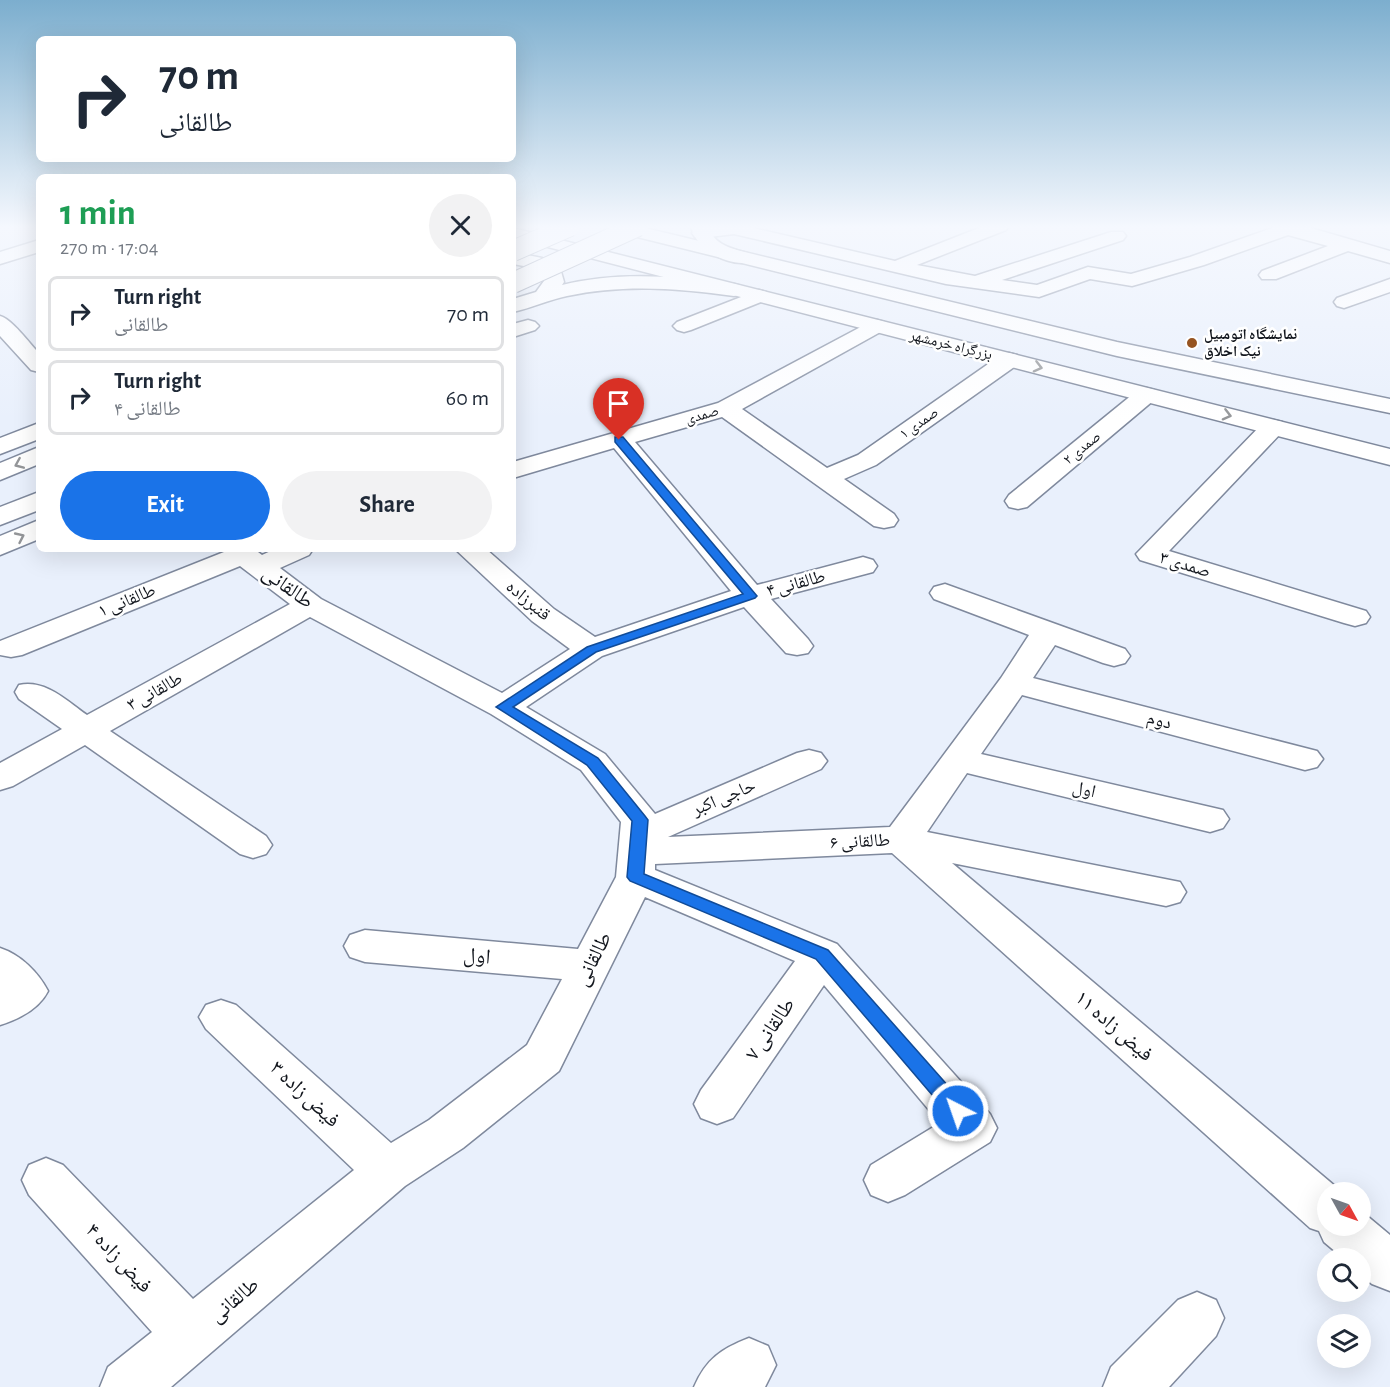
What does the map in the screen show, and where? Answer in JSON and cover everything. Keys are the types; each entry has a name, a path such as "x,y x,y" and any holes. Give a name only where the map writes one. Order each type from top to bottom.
{"main road":[{"path":"520,303 545,291"},
{"path":"520,303 561,291"},
{"name":"بزرگراه خرمشهر","path":"737,291 1390,457"},
{"name":"بزرگراه خرمشهر","path":"880,291 1198,367 1390,406"},
{"path":"910,298 923,291"},
{"path":"1344,302 1375,291"},
{"path":"684,326 759,296"},
{"path":"0,322 16,343 36,361"},
{"name":"صمدی","path":"516,469 726,408 877,326"},
{"path":"16,343 36,338"},
{"path":"1083,341 1340,407 1358,416 1368,427 1361,436 1343,440 1302,435"},
{"name":"صمدی ۱","path":"825,478 867,460 1009,360"},
{"name":"صمدی ۲","path":"1018,501 1146,395"},
{"path":"726,408 884,520"},
{"name":"صمدی ۳","path":"1273,427 1150,554 1355,617"},
{"path":"0,447 36,431"},
{"path":"619,440 751,596 797,646"},
{"path":"0,472 36,456"},
{"path":"0,518 36,501"},
{"path":"0,547 36,529"},
{"name":"طالقانی ۱","path":"10,648 246,557 279,552"},
{"name":"قنبرزاده","path":"472,552 543,615 591,649"},
{"name":"طالقانی","path":"128,1387 388,1171 446,1134 543,1058 590,966 637,855 640,820 593,762 503,707 310,605 246,557"},
{"name":"طالقانی ۴","path":"503,707 591,649 751,596 863,566"},
{"path":"945,593 1114,656"},
{"name":"طالقانی ۳","path":"0,778 310,605"},
{"name":"طالقانی ۶","path":"637,855 901,840 1014,684 1047,632"},
{"name":"دوم","path":"1014,684 1305,759"},
{"path":"31,692 88,729 253,845"},
{"name":"اول","path":"958,760 1210,819"},
{"name":"حاجی اکبر","path":"637,855 809,761"},
{"path":"901,840 1166,892"},
{"name":"فیض زاده ۱۱","path":"901,840 1317,1202"},
{"path":"637,855 822,955 973,1128 888,1180"},
{"name":"اول","path":"365,946 590,966"},
{"name":"طالقانی ۷","path":"717,1104 822,955"},
{"path":"0,964 27,991 0,1008"},
{"name":"فیض زاده ۳","path":"221,1017 388,1171"},
{"name":"فیض زاده ۴","path":"46,1180 191,1336"},
{"path":"1354,1236 1390,1267"},
{"path":"1131,1387 1197,1318"}],"place":[{"name":"نمایشگاه اتومبیل نیک اخلاق","path":"1192,343"}],"route":[{"path":"619,440 751,596 591,649 503,707 593,762 640,820 635,877 822,955 958,1111"}]}
